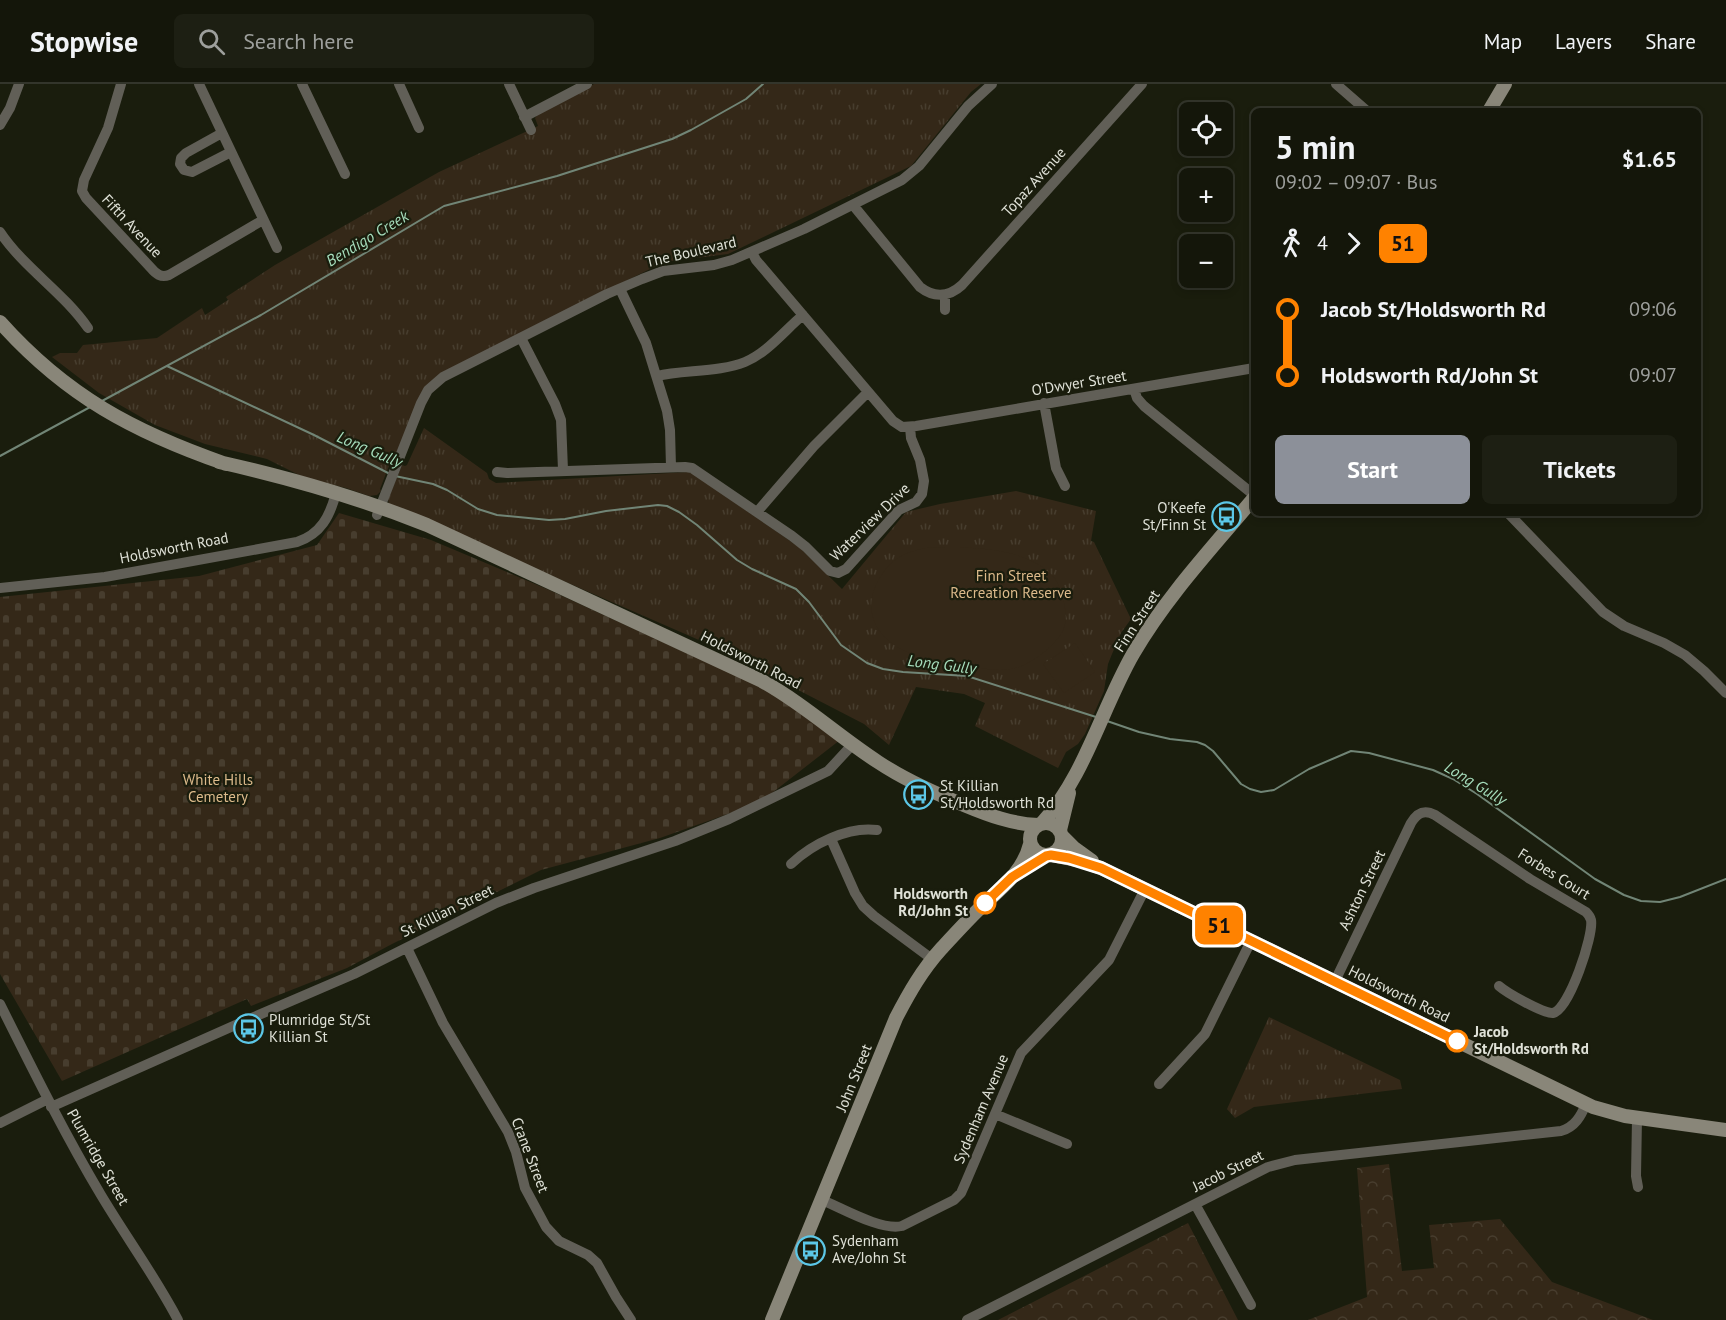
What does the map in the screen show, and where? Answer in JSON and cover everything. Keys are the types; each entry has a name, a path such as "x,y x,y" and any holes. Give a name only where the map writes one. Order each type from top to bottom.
{"main road":[{"path":"1485,108 1497,84"},
{"path":"1491,108 1505,84"},
{"name":"Holdsworth Road","path":"0,322 27,351 63,381 96,405 165,442 219,462 378,511 495,557 756,678 798,702 877,761 936,794 1011,822 1040,824"},
{"name":"Finn Street","path":"1040,824 1053,810 1072,780 1128,663 1153,622 1251,501"},
{"name":"Finn Street","path":"1061,833 1072,780"},
{"name":"Holdsworth Road","path":"980,812 1030,843"},
{"path":"1040,824 1052,824 1061,833 1062,846 1049,856 1036,853 1030,843 1031,832 1040,824"},
{"name":"Holdsworth Road","path":"1061,833 1080,853 1101,868"},
{"name":"John Street","path":"772,1320 896,1018 917,979 932,958 1012,877 1025,859 1030,843"},
{"name":"Holdsworth Road","path":"1049,856 1081,861 1101,868 1586,1104 1637,1118 1726,1130"},
{"name":"John Street","path":"1012,877 1049,856"}],"street":[{"path":"0,125 20,84"},
{"name":"Fifth Avenue","path":"121,84 108,128 84,180 82,191 151,268 159,275 169,275 263,220"},
{"path":"199,84 277,248"},
{"path":"302,84 345,174"},
{"path":"399,84 419,128"},
{"path":"509,84 531,130"},
{"path":"524,117 587,84"},
{"name":"The Boulevard","path":"378,511 420,403 433,385 520,338 620,289 657,273 723,263 752,252 853,206 902,180 914,171 968,106 992,84"},
{"name":"Topaz Avenue","path":"945,295 954,292 962,285 1142,84"},
{"path":"1336,84 1364,108"},
{"path":"222,133 186,153 181,158 180,164 184,170 192,172 231,152"},
{"path":"853,206 920,287 934,294 945,295 945,310"},
{"path":"0,232 76,312 88,328"},
{"path":"752,252 756,260 894,423 902,427 910,427"},
{"path":"620,289 642,334 669,417 671,467"},
{"path":"657,376 744,362 758,354 802,315"},
{"path":"520,338 561,420 563,470"},
{"name":"O'Dwyer Street","path":"910,427 1251,369"},
{"path":"1134,389 1137,398 1144,406 1251,495"},
{"path":"757,512 814,446 868,392"},
{"path":"1044,403 1056,468 1065,486"},
{"name":"Waterview Drive","path":"497,472 689,467 798,540 836,574 842,573 899,510 916,501 922,494 924,481 910,427"},
{"name":"Holdsworth Road","path":"0,588 105,578 297,542 321,527 335,497"},
{"path":"1511,516 1603,612 1624,626 1679,652 1699,667 1726,693"},
{"name":"St Killian Street","path":"0,1123 345,978 514,895 717,825 828,771 853,744"},
{"name":"Forbes Court","path":"1419,813 1427,811 1435,815 1519,872 1582,909 1591,919 1580,970 1560,1010 1552,1013 1545,1011 1513,996 1499,986"},
{"name":"Ashton Street","path":"1335,981 1411,824 1419,813"},
{"path":"791,864 811,848 855,829 877,830"},
{"path":"831,839 863,906 932,958"},
{"name":"Sydenham Avenue","path":"822,1200 883,1226 895,1227 902,1226 957,1197 965,1184 1021,1053 1109,960 1145,889"},
{"path":"1159,1083 1205,1034 1251,941"},
{"name":"Crane Street","path":"407,948 442,1023 508,1132 516,1152 525,1188 546,1227 559,1241 582,1251 597,1263 631,1320"},
{"name":"Plumridge Street","path":"0,1004 49,1103 102,1196 154,1277 178,1320"},
{"name":"Jacob Street","path":"967,1320 1268,1167 1295,1160 1564,1131 1574,1124 1586,1104"},
{"path":"995,1114 1067,1144"},
{"path":"1637,1118 1636,1176 1638,1187"},
{"path":"1195,1204 1251,1305"}],"green space":[{"path":"594,84 981,84 971,92 911,166 728,254 664,262 440,374 393,463 390,463 381,491 377,495 369,496 305,478 267,459 205,444 155,425 99,393 52,357 60,353 77,353 83,345 157,338 202,308 205,315 228,300 226,297 275,265 439,172 538,126 535,118 538,114"},
{"name":"Finn Street Recreation Reserve","path":"424,428 487,473 489,479 496,483 692,473 799,547 842,589 906,512 1016,491 1096,511 1091,541 1094,542 1131,619 1121,633 1108,664 1104,691 1085,734 1078,744 1066,752 1058,768 975,726 985,703 964,694 916,687 889,745 864,724 715,647 389,505 388,499 402,465 407,465"},
{"name":"White Hills Cemetery","path":"339,513 431,540 547,589 774,693 840,740 759,803 660,838 541,870 347,968 251,1006 247,999 62,1081 0,974 0,597 199,576 317,545"},
{"name":"Finn Street Recreation Reserve","path":"957,547 992,550 1026,558 1040,565 1058,583 1065,608 1065,626 1058,639 1030,662 1004,670 979,668 925,657 896,646 880,631 875,622 871,602 874,591 879,579 893,561 905,554 926,548"},
{"path":"1075,643 1095,672 1064,693 1043,664"},
{"path":"1269,1017 1400,1080 1402,1089 1254,1107 1235,1118 1227,1109"},
{"path":"1389,1164 1402,1271 1434,1268 1429,1225 1500,1219 1552,1282 1653,1320 1308,1320 1367,1297 1357,1168"},
{"path":"1188,1223 1238,1320 998,1320"}],"waterway":[{"name":"Bendigo Creek","path":"102,401 261,315 444,206 557,176 672,139 746,99 763,84"},
{"name":"Long Gully","path":"167,366 314,435 390,474"},
{"name":"Bendigo Creek","path":"0,456 92,406"},
{"name":"Long Gully","path":"395,476 433,484 478,509 497,515 549,520 606,511 667,506 697,525 737,560 796,589 809,602 841,645 867,663 883,669 903,672 967,676 1096,717"},
{"name":"Long Gully","path":"1107,721 1139,732 1205,745 1213,751 1241,784 1261,792 1274,790 1309,769 1351,751 1369,753 1433,770 1477,794 1595,879 1624,895 1641,901 1660,902 1680,897 1726,879"}],"bus line":[{"name":"51","path":"985,903 1012,877 1046,856 1059,856 1081,861 1101,868 1457,1041"}],"place":[{"name":"O'Keefe St/Finn St","path":"1227,517"},
{"name":"St Killian St/Holdsworth Rd","path":"919,795"},
{"name":"Holdsworth Rd/John St","path":"985,903"},
{"name":"Plumridge St/St Killian St","path":"248,1029"},
{"name":"Jacob St/Holdsworth Rd","path":"1457,1041"},
{"name":"Sydenham Ave/John St","path":"811,1250"}]}
